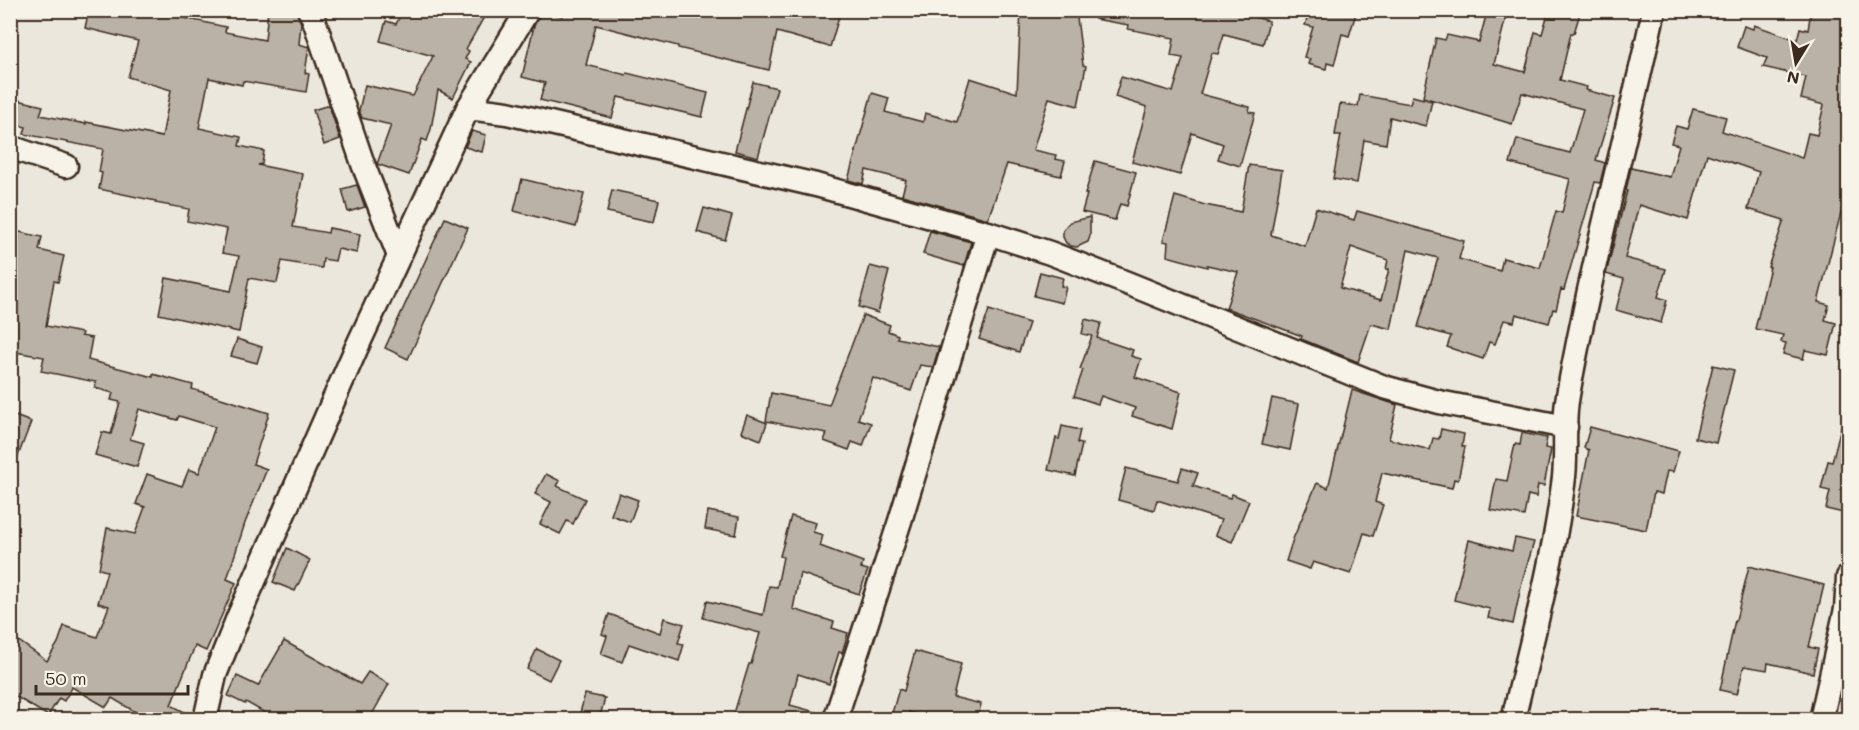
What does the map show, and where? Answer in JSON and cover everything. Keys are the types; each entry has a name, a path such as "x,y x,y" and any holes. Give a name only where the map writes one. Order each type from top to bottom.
{"street":[{"path":"309,10 363,164 399,256"},
{"path":"205,720 215,675 237,620 399,256 468,108 528,10"},
{"path":"1513,720 1555,537 1564,482 1566,427 1564,417 1585,308 1633,110 1654,10"},
{"path":"468,108 519,116 816,185 988,233 1050,253 1384,387 1439,402 1566,427"},
{"path":"10,147 66,166"},
{"path":"835,720 900,521 988,233"},
{"path":"1821,720 1846,609 1848,577"}],"building":[{"path":"89,10 176,10 175,16 226,27 225,32 265,40 268,10 296,10 301,23 299,44 309,47 305,73 309,74 306,92 243,81 242,85 209,78 199,128 241,137 239,146 264,151 262,164 258,165 303,174 293,227 328,233 329,228 360,234 357,253 338,249 335,261 323,259 322,268 282,261 277,283 249,278 239,332 159,314 166,278 231,291 239,256 222,253 227,229 187,221 189,209 99,189 103,149 24,134 26,127 10,123 10,98 43,106 40,115 162,137 171,90 128,77 138,41 85,28"},
{"path":"403,10 488,10 466,49 469,51 465,59 471,62 453,98 438,90 427,141 422,139 409,175 377,164 391,125 362,118 359,110 365,85 413,96 433,56 380,41 386,21 396,24"},
{"path":"563,10 841,10 830,47 777,32 769,70 596,25 586,65 708,93 702,117 618,97 612,118 540,100 545,83 522,77 534,26 541,11 562,16"},
{"path":"1021,10 1076,10 1083,65 1086,66 1078,106 1049,98 1033,150 1056,155 1055,159 1065,161 1061,176 1007,164 988,219 902,195 906,180 866,170 863,184 848,180 872,93 889,98 885,112 923,122 925,113 957,122 970,78 1017,93"},
{"path":"1095,10 1228,10 1269,21 1263,44 1224,34 1218,54 1212,53 1200,94 1250,107 1249,112 1255,113 1240,166 1218,159 1223,144 1192,133 1180,175 1132,162 1147,107 1115,97 1121,77 1173,92 1183,58 1171,56 1174,38 1128,29 1129,25 1095,19"},
{"path":"1310,10 1357,10 1349,36 1342,34 1334,65 1327,63 1326,69 1308,64 1310,59 1304,57 1313,27 1305,25"},
{"path":"1549,10 1581,10 1574,33 1571,33 1560,80 1615,98 1596,160 1605,163 1600,183 1595,182 1564,290 1561,289 1556,310 1553,309 1549,323 1516,314 1514,322 1504,320 1495,344 1489,342 1483,359 1447,347 1451,336 1418,327 1438,258 1408,250 1391,329 1371,324 1358,362 1301,339 1302,336 1226,308 1238,272 1207,265 1207,267 1167,256 1168,242 1163,241 1175,196 1241,212 1249,165 1282,170 1271,235 1305,246 1316,208 1354,220 1357,211 1464,241 1459,259 1500,271 1503,258 1540,268 1556,211 1562,213 1570,179 1510,163 1517,139 1570,153 1583,109 1522,93 1512,124 1423,97 1436,38 1445,40 1447,35 1479,42 1487,12 1506,17 1494,64 1525,72 1535,32 1542,34","holes":["1351,247 1388,260 1386,269 1389,269 1381,300 1340,288"]},
{"path":"1811,10 1840,10 1839,15 1848,16 1848,206 1843,205 1818,302 1829,305 1825,320 1836,323 1828,355 1805,350 1803,359 1783,354 1786,343 1781,342 1783,335 1755,329 1770,267 1768,267 1784,220 1748,209 1759,172 1707,154 1688,220 1639,205 1625,258 1666,269 1658,297 1667,300 1661,323 1616,310 1624,279 1606,274 1631,168 1670,177 1679,145 1671,143 1676,126 1687,129 1693,109 1726,117 1722,131 1802,158 1808,133 1817,135 1824,105 1801,99 1806,77 1763,67 1767,58 1737,47 1744,26 1753,29 1754,25 1797,40 1800,28 1808,30"},
{"path":"753,82 777,88 758,157 735,151"},
{"path":"1360,95 1410,104 1412,96 1432,101 1426,126 1390,117 1386,144 1364,140 1357,183 1333,179 1341,135 1335,135 1340,104 1358,106"},
{"path":"329,105 340,139 324,145 313,110"},
{"path":"472,131 486,135 482,152 465,147"},
{"path":"1095,161 1136,172 1127,206 1120,204 1115,220 1082,212"},
{"path":"522,179 584,194 576,227 514,211"},
{"path":"357,185 365,207 348,212 342,189"},
{"path":"612,190 659,200 654,222 607,212"},
{"path":"704,208 732,216 725,240 697,232"},
{"path":"1090,217 1088,242 1077,247 1066,243 1063,231 1066,226 1070,222"},
{"path":"445,218 468,228 408,359 385,348"},
{"path":"15,231 42,237 39,250 64,256 58,282 54,281 46,326 82,333 81,336 92,338 88,360 193,385 192,389 269,413 253,464 267,469 245,523 227,579 236,583 206,651 195,646 171,705 192,716 192,720 149,720 112,698 106,707 72,687 64,701 59,698 48,716 10,693 10,635 47,661 58,643 64,626 97,637 109,606 98,603 107,571 99,569 107,528 135,534 145,507 136,504 147,474 182,486 189,469 199,473 215,427 179,416 177,420 139,409 130,439 144,443 137,467 95,455 102,432 111,434 120,402 111,400 113,393 95,388 96,382 41,371 44,357 10,351 10,254"},
{"path":"930,231 971,242 964,266 923,254"},
{"path":"870,266 889,271 878,313 859,307"},
{"path":"1040,272 1063,278 1061,286 1066,287 1062,303 1034,296"},
{"path":"989,310 1029,323 1019,352 979,339"},
{"path":"863,315 890,325 888,331 898,335 897,338 939,347 933,367 920,365 911,391 873,378 858,419 871,423 863,446 852,442 849,450 824,441 827,433 766,421 771,393 829,405"},
{"path":"1085,319 1101,323 1097,338 1133,350 1131,356 1141,359 1135,377 1181,392 1172,429 1132,416 1135,408 1101,396 1098,404 1074,396 1083,370 1080,369 1092,336 1082,334"},
{"path":"237,339 262,347 257,363 231,356"},
{"path":"1713,365 1734,370 1716,443 1695,438"},
{"path":"1352,390 1397,405 1389,439 1430,450 1433,438 1439,439 1441,429 1464,434 1462,446 1465,447 1458,480 1454,479 1452,488 1382,473 1375,502 1383,505 1373,536 1364,533 1351,574 1313,562 1310,569 1286,561 1317,483 1328,488"},
{"path":"1272,398 1299,404 1290,450 1262,444"},
{"path":"10,414 31,422 12,472 10,472"},
{"path":"747,415 767,423 761,440 741,432"},
{"path":"1843,419 1848,420 1848,514 1826,509 1830,491 1821,489 1828,461 1832,462"},
{"path":"1062,426 1080,430 1077,443 1082,444 1075,476 1048,470 1056,438 1059,439"},
{"path":"1590,427 1679,451 1673,472 1667,471 1662,494 1654,492 1646,530 1576,516 1589,450 1584,448"},
{"path":"1522,433 1547,438 1545,448 1551,449 1544,486 1538,485 1536,497 1528,495 1524,516 1490,510 1496,479 1507,481 1515,444 1520,445"},
{"path":"1126,468 1178,481 1182,468 1198,473 1193,486 1230,498 1232,494 1249,501 1232,542 1215,535 1221,520 1157,500 1154,510 1118,500"},
{"path":"546,474 560,481 557,486 585,499 573,524 567,521 560,534 540,524 551,502 535,494"},
{"path":"619,493 638,500 630,522 611,515"},
{"path":"708,511 739,517 736,535 705,529"},
{"path":"791,516 816,523 813,532 823,535 820,546 863,562 861,568 868,570 859,594 800,573 793,609 834,622 832,628 848,633 842,653 839,652 829,684 798,674 790,705 823,714 822,720 732,720 760,633 703,618 707,601 763,615 769,586 777,587 783,557 780,556"},
{"path":"1515,538 1534,542 1513,624 1488,618 1490,609 1454,600 1469,540 1512,551"},
{"path":"287,548 310,560 295,591 273,582"},
{"path":"1749,566 1824,585 1809,647 1818,649 1813,673 1768,663 1767,670 1744,666 1737,694 1720,690"},
{"path":"609,614 660,633 664,618 684,624 678,643 684,644 679,661 629,644 622,662 601,654 607,636 602,634"},
{"path":"284,641 360,684 368,672 389,684 369,720 277,720 246,702 245,704 228,696 237,676 258,686"},
{"path":"537,649 559,660 549,680 527,669"},
{"path":"915,651 961,664 953,697 981,704 977,720 935,720 909,712 907,720 890,720 899,689 904,691"},
{"path":"585,694 605,698 599,720 579,717"}]}
